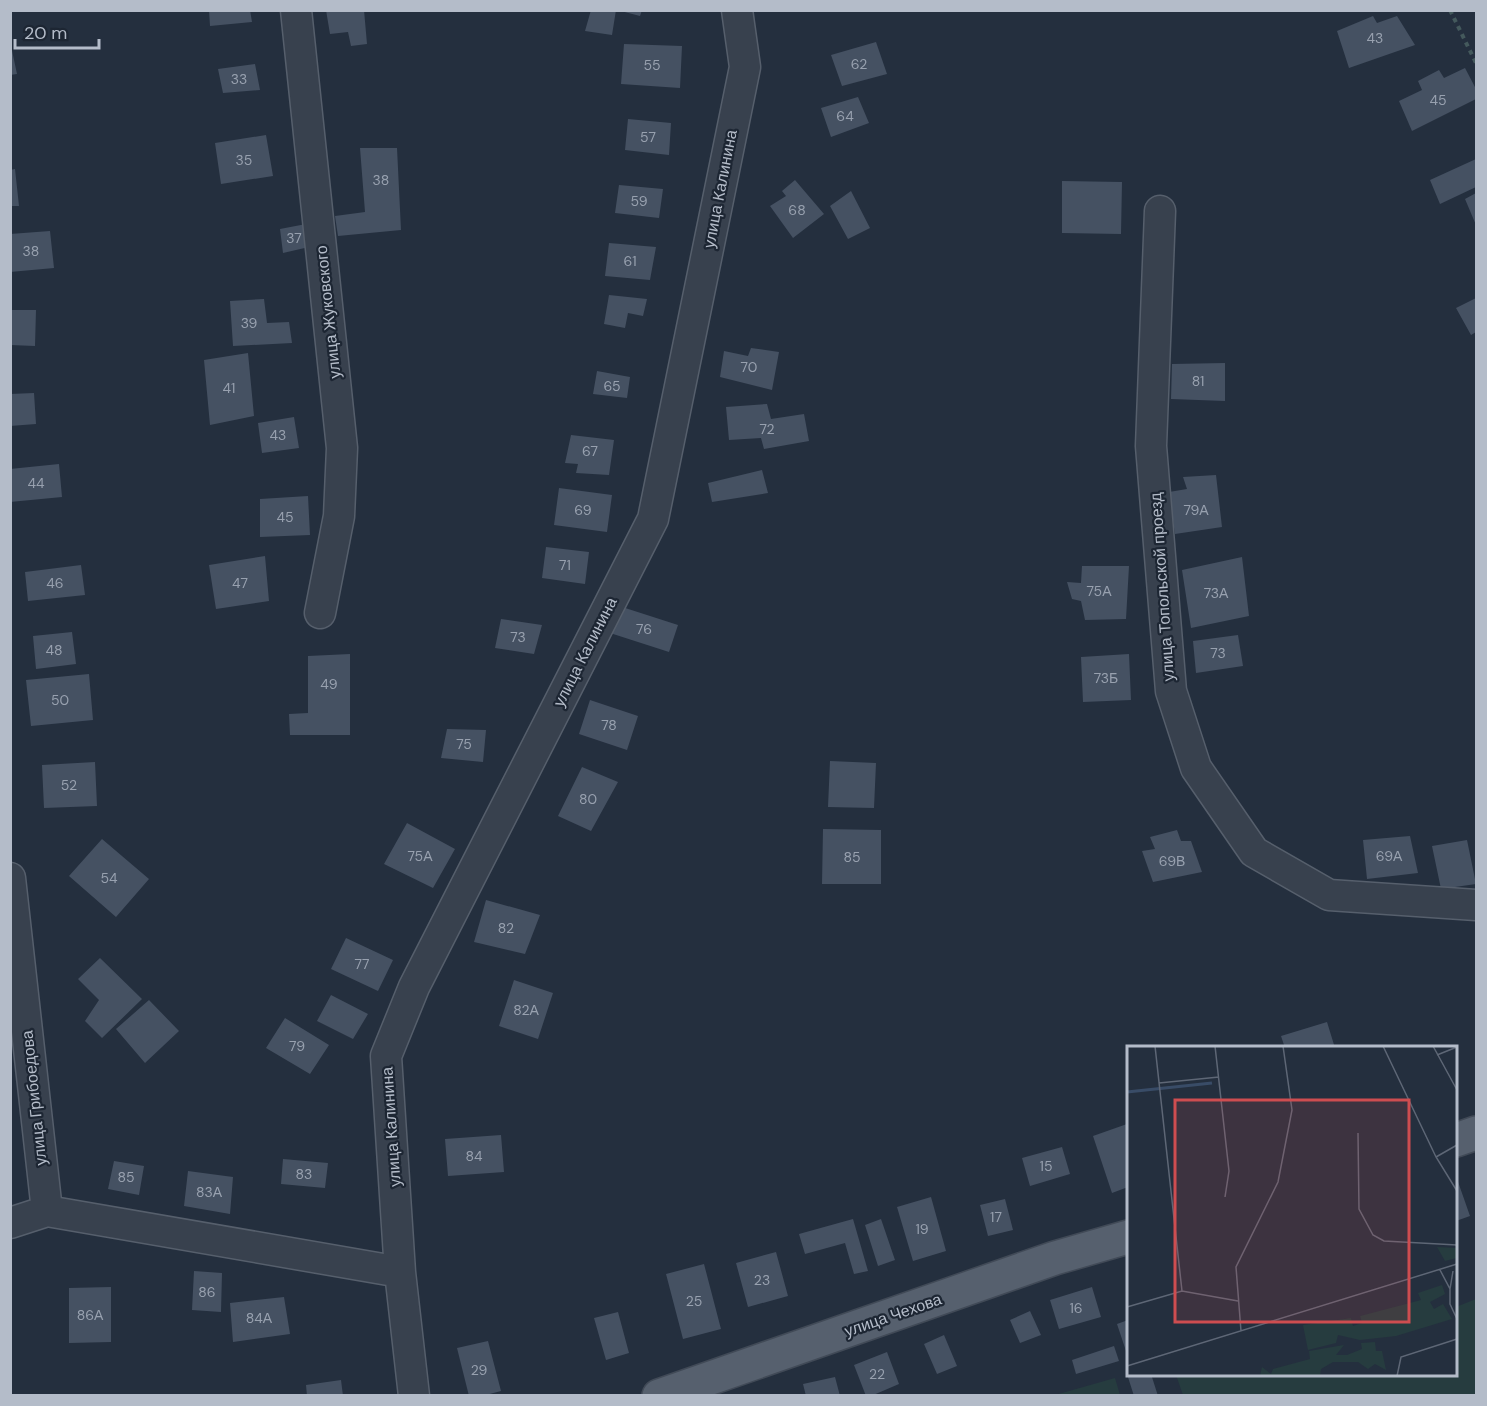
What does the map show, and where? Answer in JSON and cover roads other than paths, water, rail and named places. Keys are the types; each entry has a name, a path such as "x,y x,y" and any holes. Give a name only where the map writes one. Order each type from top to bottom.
{"main road":[{"path":"1457,1139 1476,1133"},
{"name":"улица Чехова","path":"658,1395 1055,1258 1127,1237"}],"street":[{"name":"улица Жуковского","path":"296,10 342,448 339,516 320,613"},
{"name":"улица Калинина","path":"414,1395 400,1272 387,1056 414,987 653,519 745,67 737,10"},
{"name":"улица Топольской проезд","path":"1160,211 1151,446 1171,691 1196,768 1254,852 1329,895 1476,905"},
{"name":"улица Грибоедова","path":"10,878 46,1211"},
{"path":"10,1223 46,1211 400,1272"}]}
